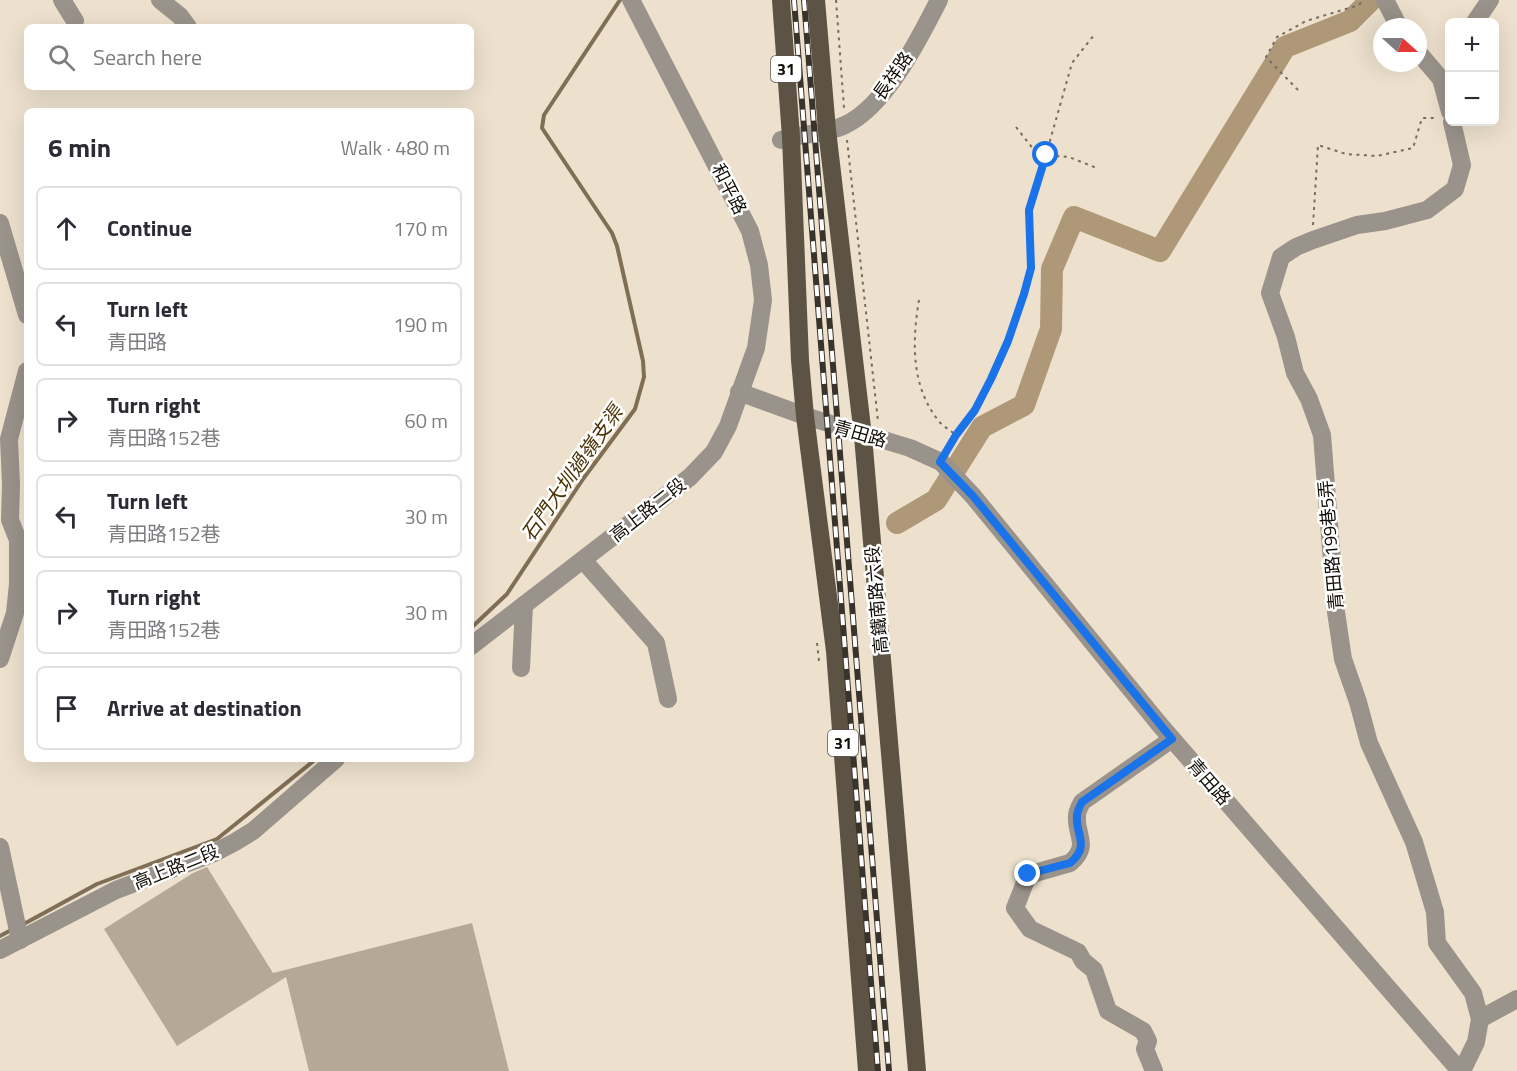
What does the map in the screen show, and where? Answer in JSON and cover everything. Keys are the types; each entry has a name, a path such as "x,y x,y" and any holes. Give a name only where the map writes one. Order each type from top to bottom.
{"main road":[{"name":"31","path":"782,0 786,139 800,360 837,672 867,1071"},
{"name":"31","path":"816,0 827,130"},
{"name":"高鐵南路六段","path":"827,130 863,436 917,1071"}],"street":[{"path":"62,0 75,21"},
{"path":"160,0 187,24"},
{"name":"和平路","path":"631,0 750,231 759,265 763,300 756,348 739,392"},
{"name":"長祥路","path":"786,139 846,125 876,103 927,26 939,0"},
{"path":"1478,18 1490,0"},
{"path":"1386,1 1394,18"},
{"path":"1427,58 1445,71"},
{"name":"青田路199巷5弄","path":"1450,126 1462,165 1455,189 1427,210 1385,221 1357,225 1296,247 1281,257 1270,293 1286,337 1295,373 1309,399 1322,435 1336,612 1343,659 1369,744 1414,842 1435,912 1437,943 1473,993 1480,1019"},
{"path":"0,223 24,290"},
{"path":"0,659 15,613 18,584 18,540 10,520 9,439 24,382"},
{"path":"739,392 805,417"},
{"name":"高上路二段","path":"474,644 690,477 714,452 728,426 739,392"},
{"name":"青田路","path":"805,417 910,448 950,473 973,496 1172,739 1461,1071"},
{"path":"583,560 656,643 669,699"},
{"path":"521,668 524,605"},
{"path":"1154,1071 1145,1049 1148,1041 1143,1031 1108,1011 1094,970 1083,961 1078,952 1030,930 1015,908 1028,874 1070,863 1075,859 1082,843 1076,818 1082,802 1172,739"},
{"name":"高上路二段","path":"0,950 18,931 116,890 214,853 235,842 253,831 333,762"},
{"path":"0,847 18,931"},
{"path":"1461,1071 1476,1042 1480,1019 1517,999"}],"path":[{"path":"1298,90 1266,57 1277,37 1306,21 1359,5 1363,0"},
{"path":"950,473 956,435 975,410 991,379 1008,341 1024,294 1031,268 1029,210 1072,63 1095,35"},
{"path":"1313,240 1318,145 1346,154 1377,156 1413,148 1422,118 1445,117"},
{"path":"1016,128 1035,150 1046,155 1068,157 1099,169"},
{"path":"919,300 915,321 914,354 918,381 938,422 956,435"}],"building":[{"path":"207,867 273,973 472,923 509,1071 309,1071 286,977 177,1046 104,929 193,873"}],"waterway":[{"name":"石門大圳過嶺支渠","path":"474,625 507,594 583,479 635,409 644,377 643,361 612,233 542,128 544,115 620,0"},
{"path":"897,523 936,500 982,427 1024,405 1051,329 1052,269 1074,217 1160,251 1285,47 1350,21 1371,0"},
{"name":"石門大圳過嶺支渠","path":"22,925 97,884 217,839 312,762"},
{"name":"石門大圳過嶺支渠","path":"0,936 13,929"}],"railway":[{"path":"794,0 878,1071"},
{"path":"804,0 889,1071"}],"route":[{"path":"1028,874 1070,863 1075,859 1082,843 1076,818 1082,802 1172,739 973,496 940,462 956,435 975,410 1008,341 1031,268 1029,210 1046,155"}]}
